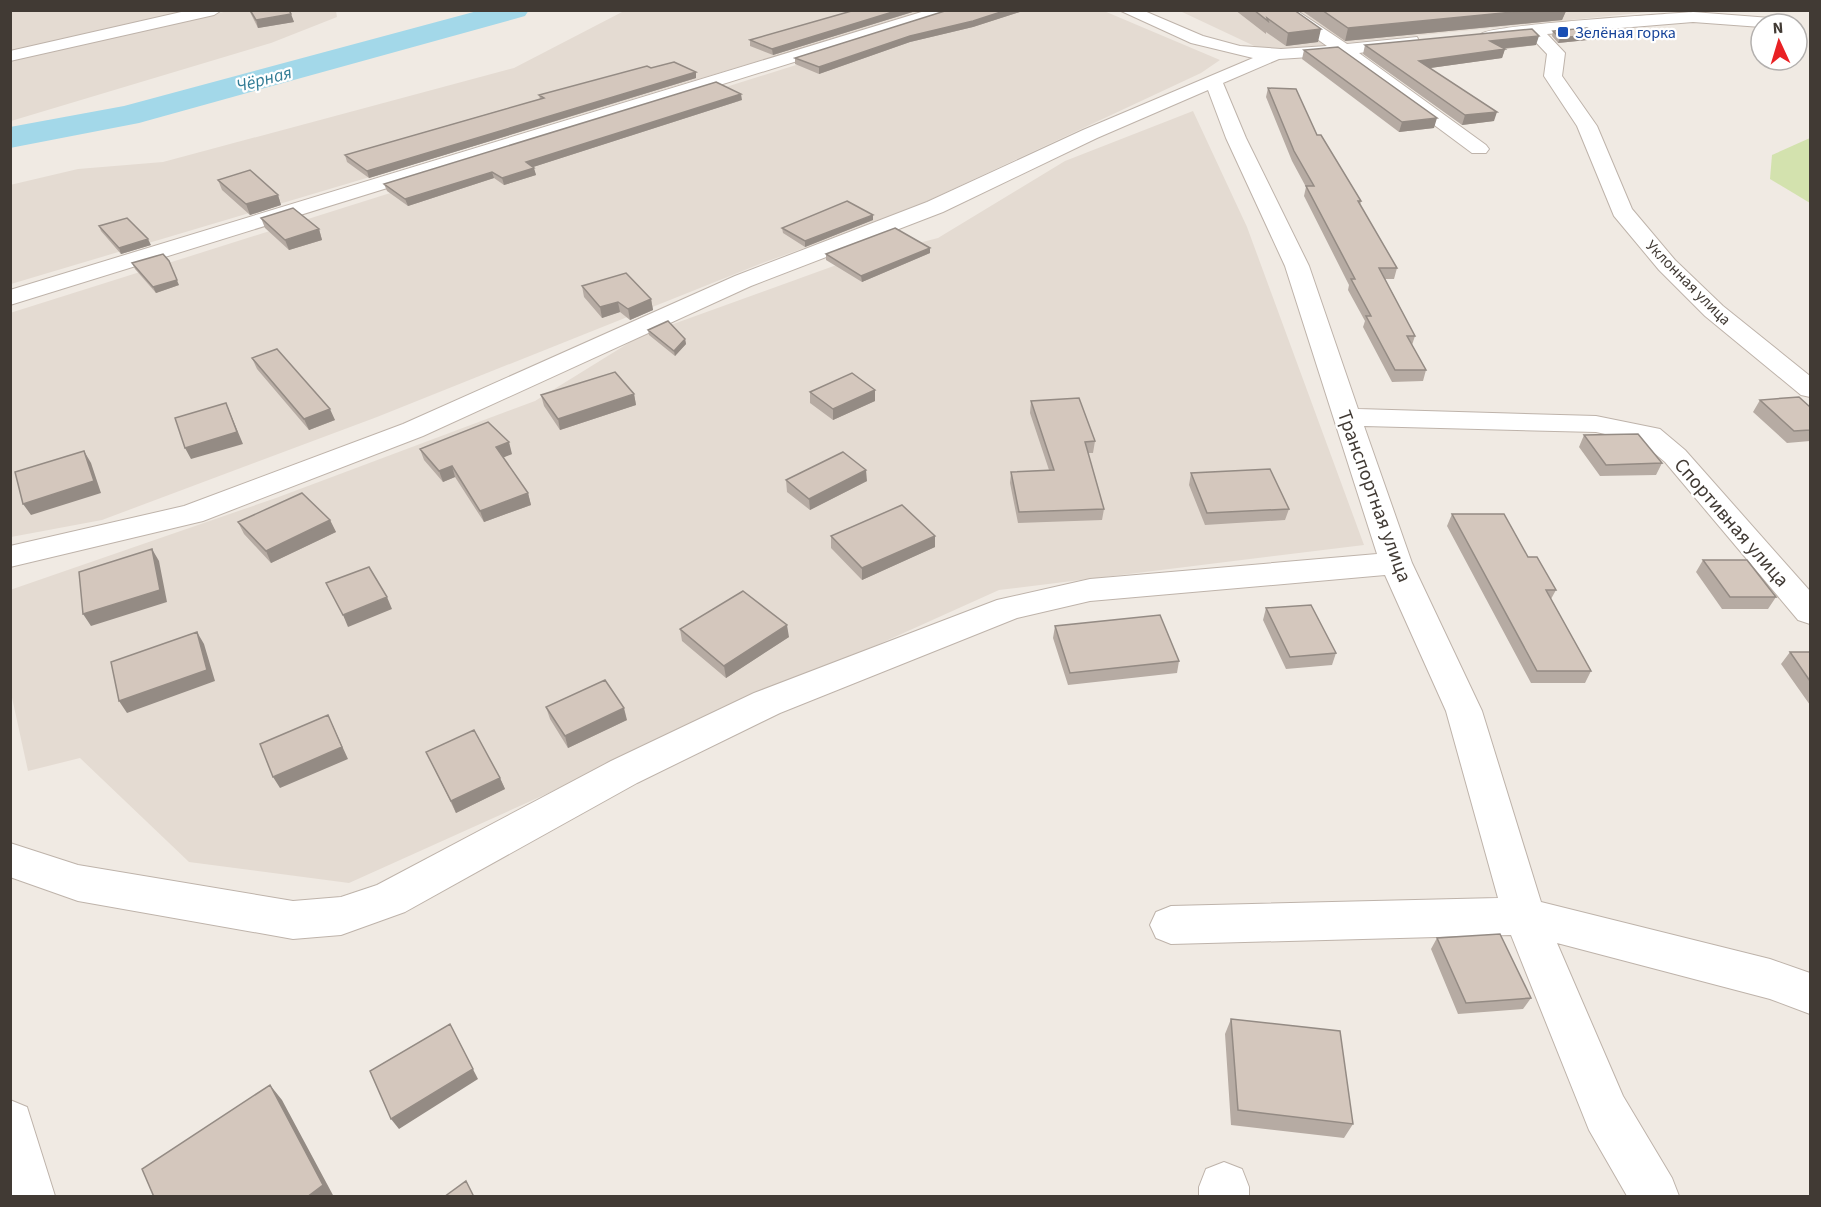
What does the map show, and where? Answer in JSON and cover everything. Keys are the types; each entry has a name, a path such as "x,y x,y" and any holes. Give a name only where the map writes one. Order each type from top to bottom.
{"street":[{"path":"10,56 214,10"},
{"path":"10,298 946,10"},
{"path":"1127,10 1208,43 1240,51 1276,54 1422,40"},
{"path":"1284,10 1341,48 1479,149"},
{"path":"1649,10 1665,18"},
{"path":"1469,36 1665,18 1749,17"},
{"path":"1485,21 1504,32"},
{"name":"Уклонная улица","path":"1533,29 1556,53 1553,76 1587,126 1622,211 1667,265 1714,311 1810,389"},
{"path":"10,556 192,514 413,430 744,281 935,207 1090,134 1276,54"},
{"name":"Транспортная улица","path":"1213,81 1236,138 1297,266 1395,563 1464,711 1524,916 1606,1113 1654,1197"},
{"name":"Спортивная улица","path":"1346,417 1596,424 1650,435 1675,456 1810,612"},
{"path":"10,860 78,883 294,920 341,916 390,899 624,772 767,703 1009,608 1090,590 1395,563"},
{"path":"1171,925 1524,916 1770,979 1810,993"},
{"path":"10,1124 30,1197"}],"shaded area":[{"path":"11,10 197,11 11,53"},
{"path":"228,11 336,11 337,17 271,43 11,121 10,61"},
{"path":"624,11 927,11 11,284 10,185 78,169 163,162 514,68"},
{"path":"967,11 1104,11 1220,60 1201,73 906,211 760,264 377,417 102,520 11,537 10,313"},
{"path":"1180,11 1658,11 1265,51"},
{"path":"1193,111 1247,227 1364,545 999,590 349,883 189,862 80,758 28,771 11,693 10,590 276,498 535,401 640,336 842,263 938,238 1065,161"}],"green space":[{"path":"1810,138 1810,203 1770,179 1772,155"}],"building":[{"path":"250,10 289,10 291,14 256,20"},
{"path":"855,10 899,10 772,49 750,40"},
{"path":"948,10 1007,10 973,21 910,36 819,67 795,58"},
{"path":"1254,10 1294,10 1321,29 1288,33"},
{"path":"1322,10 1534,10 1348,28"},
{"path":"1587,28 1599,34 1560,38 1553,31"},
{"path":"1532,29 1539,36 1490,41 1505,49 1419,61 1497,112 1465,115 1365,45"},
{"path":"1338,47 1437,118 1402,122 1304,50"},
{"path":"674,62 696,72 367,171 345,155 544,98 539,95 647,66 651,68"},
{"path":"716,82 741,94 526,162 534,168 502,178 492,172 405,199 384,184"},
{"path":"1268,88 1296,89 1317,135 1321,135 1361,201 1358,201 1397,268 1379,268 1415,336 1407,336 1426,370 1395,370 1366,316 1371,316 1351,279 1355,279 1306,186 1314,186 1294,151"},
{"path":"250,170 278,195 246,204 218,180"},
{"path":"847,201 873,215 805,241 782,228"},
{"path":"293,208 319,229 285,240 261,218"},
{"path":"127,218 148,239 119,248 99,226"},
{"path":"895,228 930,248 861,276 826,254"},
{"path":"163,254 169,261 177,280 153,287 132,263"},
{"path":"626,273 651,299 628,309 618,302 600,307 582,286"},
{"path":"668,321 685,339 674,351 648,330"},
{"path":"277,349 330,409 304,419 252,358"},
{"path":"615,372 634,394 558,419 541,395"},
{"path":"852,373 875,390 833,409 810,392"},
{"path":"1799,397 1810,407 1810,430 1794,431 1760,400"},
{"path":"1079,398 1095,441 1085,442 1104,509 1019,512 1011,472 1054,470 1031,401"},
{"path":"226,403 237,432 185,448 175,418"},
{"path":"488,422 509,442 496,447 528,493 480,511 452,466 439,471 420,449"},
{"path":"1638,434 1662,463 1606,465 1584,435"},
{"path":"84,451 94,481 23,504 15,472"},
{"path":"843,452 866,470 809,499 786,480"},
{"path":"1270,469 1289,509 1207,513 1191,473"},
{"path":"302,493 330,520 266,551 238,522"},
{"path":"902,505 935,536 862,568 831,536"},
{"path":"1452,514 1504,514 1528,557 1537,557 1556,590 1546,590 1591,671 1537,671"},
{"path":"152,549 160,590 83,614 79,572"},
{"path":"1703,560 1747,560 1776,597 1730,597"},
{"path":"369,567 387,597 343,615 326,583"},
{"path":"743,591 787,625 724,666 680,629"},
{"path":"1311,605 1336,653 1290,657 1266,608"},
{"path":"1160,615 1179,661 1070,673 1055,626"},
{"path":"197,632 207,670 119,701 111,662"},
{"path":"1790,652 1810,652 1810,681"},
{"path":"605,680 624,708 565,736 546,707"},
{"path":"328,715 342,747 273,777 260,744"},
{"path":"474,730 500,778 451,801 426,752"},
{"path":"1500,934 1531,998 1466,1003 1437,938"},
{"path":"1231,1019 1340,1031 1353,1124 1238,1110"},
{"path":"450,1024 473,1069 391,1119 370,1071"},
{"path":"270,1085 323,1185 307,1197 154,1197 142,1169"},
{"path":"466,1181 474,1197 444,1197"}],"waterway":[{"name":"Чёрная","path":"10,138 127,116 515,10"}],"place":[{"name":"Зелёная горка","path":"1563,32"}]}
